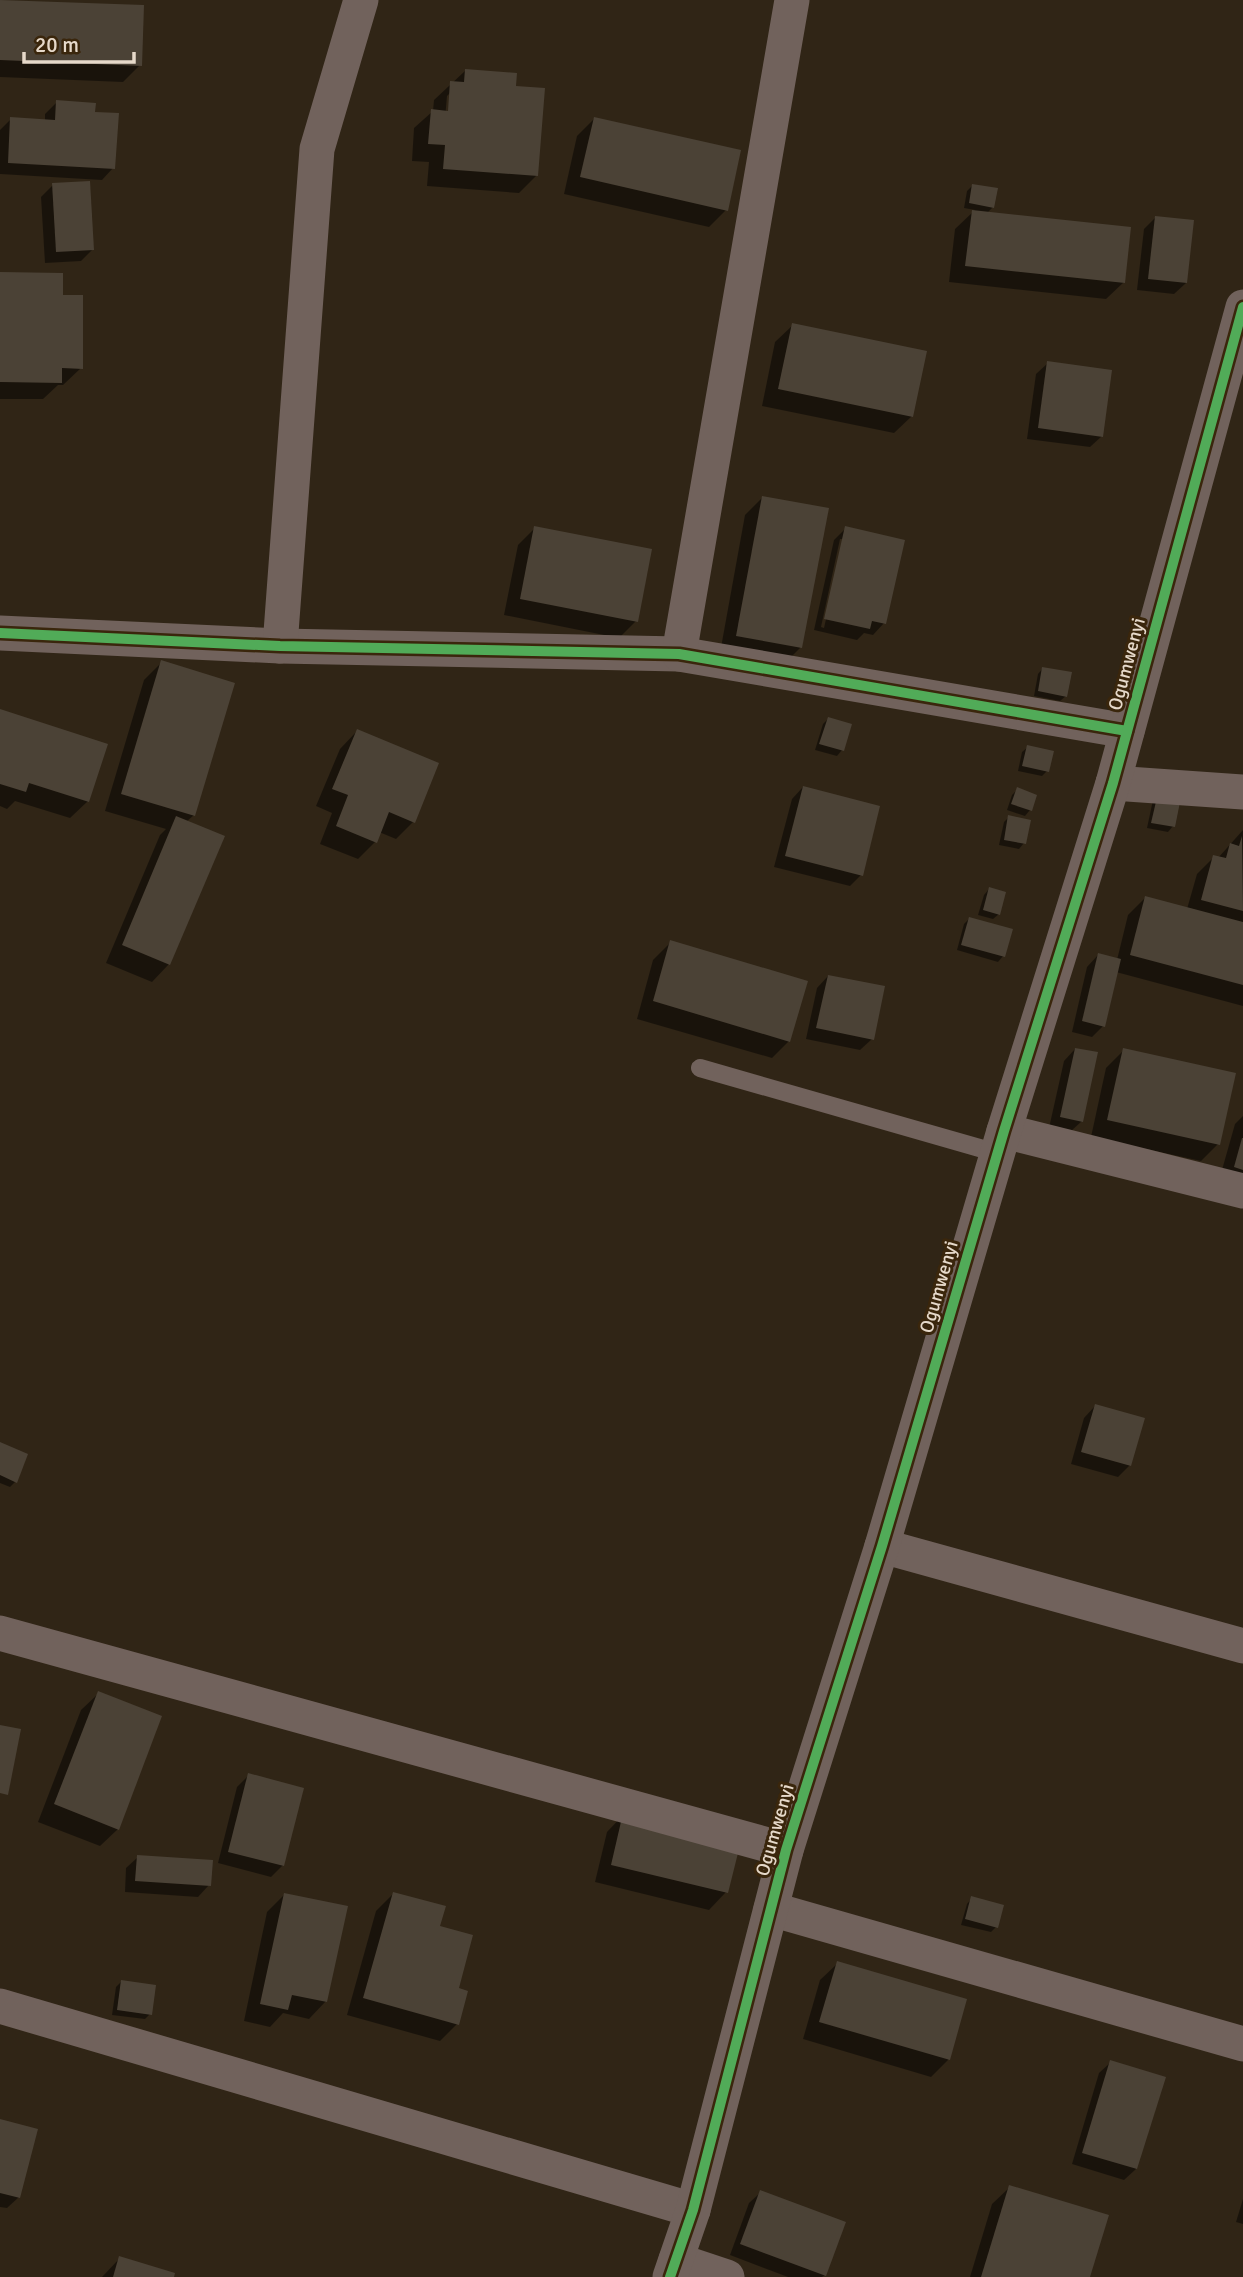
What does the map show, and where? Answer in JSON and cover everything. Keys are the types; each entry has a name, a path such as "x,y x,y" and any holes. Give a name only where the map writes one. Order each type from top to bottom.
{"street":[{"path":"280,646 317,149 361,0"},
{"path":"679,654 792,0"},
{"name":"Ogumwenyi","path":"673,2268 693,2210 786,1850 882,1546 1000,1142 1113,783 1243,307"},
{"path":"0,633 280,646 679,654 1127,731"},
{"path":"1113,783 1243,792"},
{"path":"1000,1142 1243,1191"},
{"path":"882,1546 1243,1646"},
{"path":"0,1633 786,1850"},
{"path":"771,1909 1243,2044"},
{"path":"0,2006 693,2210"},
{"path":"673,2268 727,2277"}],"lane":[{"path":"700,1068 1000,1142"}],"building":[{"path":"0,0 144,5 142,66 0,60"},
{"path":"465,69 517,73 516,86 545,88 538,176 443,169 445,145 428,144 431,109 448,111 450,81 464,82"},
{"path":"56,100 96,103 95,112 119,113 115,169 8,163 10,117 55,120"},
{"path":"594,117 741,150 728,211 580,177"},
{"path":"90,181 94,250 56,252 52,183"},
{"path":"972,184 998,188 994,208 969,203"},
{"path":"972,210 1131,227 1125,283 965,266"},
{"path":"1155,216 1194,220 1187,283 1148,279"},
{"path":"0,272 63,273 63,295 83,295 83,369 62,368 62,383 0,382"},
{"path":"792,323 927,351 913,417 778,389"},
{"path":"1047,361 1112,370 1103,437 1038,428"},
{"path":"762,496 829,508 802,648 736,636"},
{"path":"534,526 652,549 638,622 520,599"},
{"path":"845,526 905,540 886,624 872,621 870,629 824,619"},
{"path":"161,660 235,683 195,816 121,794"},
{"path":"1042,667 1072,672 1067,697 1038,691"},
{"path":"0,709 108,744 89,802 29,783 26,792 0,784"},
{"path":"828,717 852,724 844,751 819,744"},
{"path":"357,729 439,763 415,823 389,812 377,843 336,826 348,795 332,789"},
{"path":"1027,745 1054,751 1049,772 1022,766"},
{"path":"803,786 880,806 863,876 785,856"},
{"path":"1017,787 1037,795 1032,811 1011,804"},
{"path":"1158,793 1181,797 1175,827 1151,823"},
{"path":"1008,815 1031,820 1026,844 1004,840"},
{"path":"176,816 225,836 170,965 122,945"},
{"path":"1242,836 1243,911 1201,900 1213,855 1226,858 1230,843 1239,846"},
{"path":"989,887 1006,892 1000,915 983,910"},
{"path":"1145,896 1243,922 1243,985 1130,955"},
{"path":"969,917 1013,929 1005,957 961,945"},
{"path":"670,940 808,981 790,1042 653,1001"},
{"path":"1098,953 1121,959 1105,1027 1082,1021"},
{"path":"828,975 885,986 874,1040 816,1028"},
{"path":"1075,1048 1098,1052 1083,1122 1060,1117"},
{"path":"1123,1048 1236,1073 1220,1145 1107,1120"},
{"path":"1243,1138 1243,1170 1234,1167"},
{"path":"1095,1404 1145,1418 1131,1466 1081,1452"},
{"path":"0,1442 28,1454 17,1483 0,1475"},
{"path":"98,1691 162,1716 119,1830 54,1804"},
{"path":"0,1725 21,1729 8,1795 0,1793"},
{"path":"248,1773 304,1788 284,1866 228,1852"},
{"path":"623,1813 741,1841 728,1893 611,1865"},
{"path":"137,1855 213,1860 211,1886 135,1881"},
{"path":"393,1892 446,1906 440,1926 473,1935 459,1988 468,1991 459,2025 363,1998"},
{"path":"284,1893 348,1906 327,2002 292,1995 288,2010 260,2004"},
{"path":"971,1896 1004,1905 998,1928 965,1919"},
{"path":"837,1961 967,1999 950,2060 819,2022"},
{"path":"121,1980 156,1985 152,2015 117,2010"},
{"path":"1110,2060 1166,2077 1137,2169 1082,2153"},
{"path":"0,2119 38,2129 20,2198 0,2193"},
{"path":"1009,2185 1109,2215 1090,2277 981,2277"},
{"path":"760,2190 846,2222 826,2276 740,2244"},
{"path":"119,2256 175,2273 174,2277 113,2277"}],"cycle path":[{"path":"670,2277 693,2210 786,1850 882,1546 1004,1131 1113,783 1243,307"},
{"path":"0,633 280,646 679,654 1127,731"}]}
